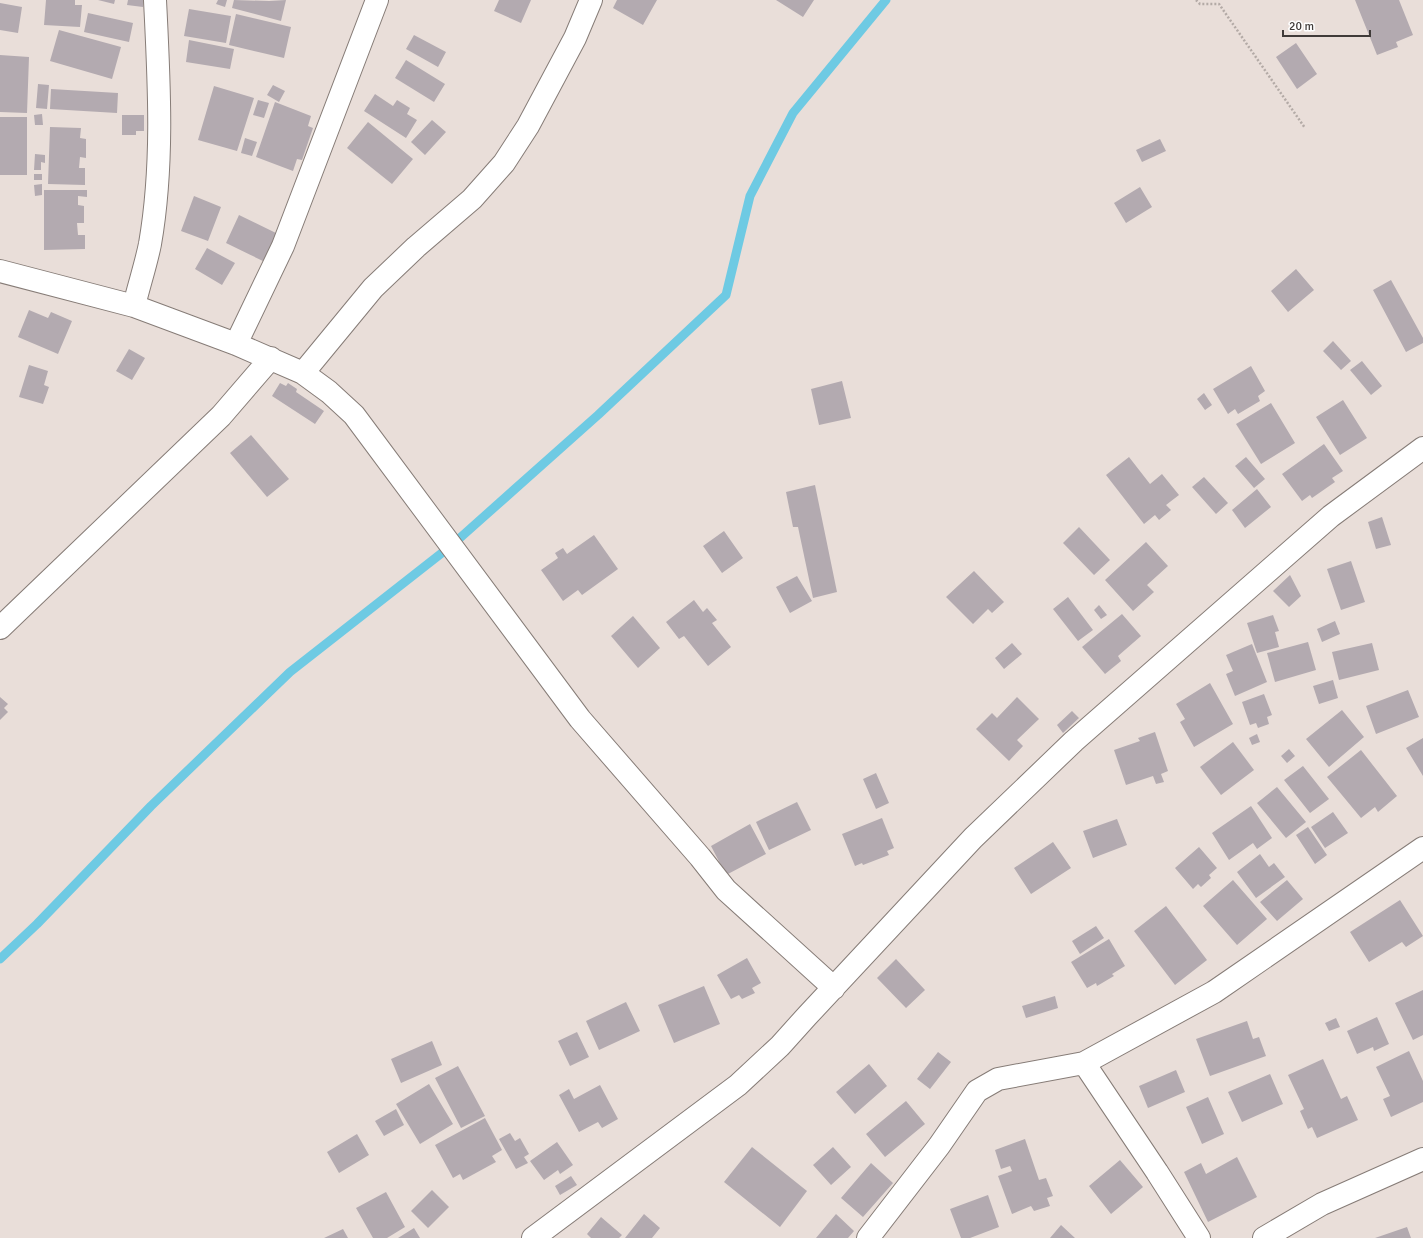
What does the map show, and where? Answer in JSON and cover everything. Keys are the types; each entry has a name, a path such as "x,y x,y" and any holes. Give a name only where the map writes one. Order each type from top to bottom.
{"street":[{"path":"134,306 150,244 157,181 160,114 155,0"},
{"path":"236,344 283,246 377,0"},
{"path":"303,374 373,288 416,247 472,200 504,163 528,126 575,38 591,0"},
{"path":"0,271 134,306 271,358 303,374 329,392 354,415 580,719 700,857 726,890 834,988"},
{"path":"0,628 221,416 271,358"},
{"path":"533,1238 738,1086 780,1046 973,838 1074,741 1331,516 1423,448"},
{"path":"868,1238 939,1146 977,1091 998,1079 1084,1063 1214,992 1423,848"},
{"path":"1084,1063 1199,1238"},
{"path":"1264,1238 1322,1204 1423,1159"}],"path":[{"path":"1196,0 1200,4 1219,4 1305,128"}],"building":[{"path":"46,0 75,0 75,5 82,5 80,27 44,25"},
{"path":"98,0 115,0 114,4"},
{"path":"128,0 144,0 143,7 127,5"},
{"path":"218,0 227,0 225,7 216,4"},
{"path":"234,0 286,0 281,21 232,8"},
{"path":"499,0 531,0 521,23 494,11"},
{"path":"617,0 657,0 643,25 613,8"},
{"path":"776,0 814,0 803,17"},
{"path":"1355,0 1399,0 1413,35 1396,42 1398,47 1377,55"},
{"path":"0,3 22,7 18,33 0,30"},
{"path":"189,9 231,16 226,43 184,36"},
{"path":"88,13 133,23 129,42 84,32"},
{"path":"236,14 291,27 284,58 229,45"},
{"path":"59,30 121,47 112,79 50,61"},
{"path":"414,35 446,52 438,67 406,49"},
{"path":"189,40 234,49 230,69 186,62"},
{"path":"1296,43 1317,74 1297,89 1276,57"},
{"path":"0,55 29,57 27,113 0,112"},
{"path":"406,60 445,84 434,102 395,78"},
{"path":"38,84 49,85 47,109 36,108"},
{"path":"273,85 285,91 279,102 267,95"},
{"path":"214,86 254,98 237,151 198,140"},
{"path":"51,89 118,93 117,113 50,109"},
{"path":"375,94 393,106 397,100 410,108 407,114 417,120 406,138 364,111"},
{"path":"258,100 269,103 264,118 253,115"},
{"path":"275,102 311,116 308,126 313,128 302,160 297,159 293,171 256,157"},
{"path":"42,114 43,125 35,125 34,115"},
{"path":"122,115 144,115 144,131 136,131 136,135 122,135"},
{"path":"0,117 27,117 27,175 0,175"},
{"path":"432,120 446,132 425,155 411,142"},
{"path":"368,122 413,159 392,184 347,148"},
{"path":"50,127 81,128 80,138 86,139 86,158 80,157 79,168 85,168 85,185 48,184"},
{"path":"245,138 257,142 252,156 241,153"},
{"path":"1160,139 1166,151 1142,162 1136,150"},
{"path":"35,154 45,155 45,163 41,162 41,170 34,170"},
{"path":"34,174 42,174 42,180 34,180"},
{"path":"42,184 42,195 35,196 34,185"},
{"path":"1140,187 1152,207 1126,223 1114,203"},
{"path":"44,190 87,190 87,197 78,196 78,205 84,206 84,223 77,223 78,235 85,235 85,249 44,250"},
{"path":"194,196 221,207 208,241 181,231"},
{"path":"239,215 278,234 265,262 226,243"},
{"path":"207,248 235,263 222,285 195,269"},
{"path":"1296,269 1314,290 1288,312 1271,291"},
{"path":"1391,280 1423,338 1423,343 1406,352 1373,290"},
{"path":"29,310 48,318 51,312 72,321 58,354 18,337"},
{"path":"1333,341 1351,361 1341,370 1323,351"},
{"path":"129,349 145,358 132,380 116,371"},
{"path":"1362,361 1382,386 1371,395 1350,370"},
{"path":"29,365 48,371 44,385 49,387 43,404 19,397"},
{"path":"1251,366 1265,391 1258,396 1260,401 1238,414 1235,409 1228,414 1213,389"},
{"path":"842,381 851,418 819,425 811,389"},
{"path":"280,383 286,386 288,383 297,389 296,392 324,411 315,424 272,396"},
{"path":"1204,393 1212,405 1205,410 1197,399"},
{"path":"1343,400 1367,438 1340,455 1316,417"},
{"path":"1271,403 1295,443 1261,464 1236,424"},
{"path":"251,435 289,479 267,497 230,453"},
{"path":"1324,444 1343,471 1332,478 1335,482 1312,498 1310,495 1302,501 1282,474"},
{"path":"1129,457 1150,484 1162,474 1179,495 1166,505 1171,510 1159,520 1155,515 1144,524 1106,475"},
{"path":"1246,457 1265,479 1254,488 1235,466"},
{"path":"1204,477 1228,503 1216,514 1192,487"},
{"path":"815,485 837,592 813,598 798,527 793,527 786,492"},
{"path":"1257,489 1271,507 1245,528 1232,510"},
{"path":"1382,517 1391,545 1376,549 1368,522"},
{"path":"1079,527 1110,560 1094,575 1063,543"},
{"path":"724,531 743,558 722,573 703,546"},
{"path":"594,535 618,569 582,595 578,590 563,601 541,570 558,558 555,553 563,548 567,554"},
{"path":"1146,542 1168,566 1147,585 1154,592 1133,611 1105,580"},
{"path":"1351,561 1365,602 1341,610 1327,569"},
{"path":"974,571 1004,602 992,613 988,609 973,624 946,597"},
{"path":"1290,575 1301,596 1289,607 1273,591"},
{"path":"797,576 812,601 790,613 776,587"},
{"path":"1068,597 1093,630 1078,641 1053,609"},
{"path":"694,600 703,612 707,608 717,620 712,623 731,647 708,666 684,636 679,639 666,622"},
{"path":"1099,605 1107,615 1101,619 1094,610"},
{"path":"1122,614 1141,636 1118,656 1121,661 1105,674 1082,647"},
{"path":"1273,615 1279,631 1275,632 1279,647 1257,653 1247,623"},
{"path":"633,616 660,648 638,668 611,636"},
{"path":"1335,621 1340,634 1322,642 1317,629"},
{"path":"1308,642 1316,670 1275,682 1267,653"},
{"path":"1012,643 1022,654 1004,669 995,658"},
{"path":"1372,643 1379,670 1339,680 1332,652"},
{"path":"1252,644 1267,682 1235,696 1226,674 1233,671 1226,655"},
{"path":"1333,680 1338,698 1319,704 1313,686"},
{"path":"1210,683 1233,724 1194,747 1180,722 1185,719 1176,704"},
{"path":"1408,690 1419,717 1376,734 1366,706"},
{"path":"1264,694 1272,715 1267,717 1269,724 1258,728 1256,723 1250,725 1242,702"},
{"path":"0,697 8,704 4,708 8,712 0,720"},
{"path":"1017,697 1039,719 1017,740 1023,746 1009,761 976,729 992,713 997,718"},
{"path":"1342,710 1364,737 1329,767 1306,739"},
{"path":"1072,711 1079,718 1063,733 1057,725"},
{"path":"1155,732 1168,771 1161,774 1164,782 1156,784 1153,776 1126,785 1114,750 1140,741 1138,738"},
{"path":"1257,734 1260,742 1252,745 1249,738"},
{"path":"1423,738 1423,776 1406,748"},
{"path":"1233,742 1254,770 1221,795 1200,767"},
{"path":"1289,749 1295,756 1287,763 1281,756"},
{"path":"1361,750 1397,796 1378,812 1375,807 1361,818 1327,777"},
{"path":"1303,766 1329,799 1310,813 1284,780"},
{"path":"876,773 889,803 876,809 863,779"},
{"path":"1277,787 1306,822 1286,838 1257,803"},
{"path":"797,802 811,830 769,850 756,822"},
{"path":"1251,806 1272,838 1257,849 1253,843 1229,860 1212,833"},
{"path":"1333,812 1348,833 1325,848 1311,827"},
{"path":"882,818 894,848 887,851 889,855 863,865 862,863 855,866 842,834"},
{"path":"1117,819 1127,845 1093,858 1083,831"},
{"path":"750,824 766,854 726,875 711,846"},
{"path":"1308,827 1327,855 1315,864 1296,835"},
{"path":"1053,842 1071,868 1031,894 1014,868"},
{"path":"1199,847 1217,868 1209,875 1211,878 1201,887 1198,884 1193,889 1175,868"},
{"path":"1260,854 1269,867 1274,863 1285,877 1256,898 1237,872"},
{"path":"1233,880 1267,919 1237,945 1203,906"},
{"path":"1287,880 1303,899 1277,921 1260,902"},
{"path":"1400,900 1423,936 1406,947 1402,942 1369,962 1350,932"},
{"path":"1166,906 1207,960 1175,985 1134,931"},
{"path":"1096,926 1104,938 1080,954 1072,941"},
{"path":"1109,939 1125,966 1112,974 1114,976 1097,986 1096,983 1087,988 1071,962"},
{"path":"747,958 761,983 752,988 755,993 742,999 739,995 731,999 717,975"},
{"path":"896,959 925,990 906,1008 877,978"},
{"path":"704,986 720,1024 674,1043 658,1005"},
{"path":"1423,990 1423,1035 1413,1040 1395,1003"},
{"path":"1055,996 1058,1008 1026,1018 1022,1006"},
{"path":"626,1002 640,1031 599,1050 586,1021"},
{"path":"1377,1017 1389,1044 1374,1051 1373,1047 1357,1054 1347,1031"},
{"path":"1336,1018 1340,1027 1329,1031 1325,1023"},
{"path":"1247,1021 1253,1039 1259,1037 1266,1056 1210,1076 1196,1039"},
{"path":"577,1032 589,1057 570,1066 558,1041"},
{"path":"432,1041 442,1065 401,1083 391,1059"},
{"path":"1409,1051 1423,1081 1423,1102 1391,1117 1383,1099 1390,1096 1376,1067"},
{"path":"938,1052 951,1062 930,1089 917,1079"},
{"path":"1323,1059 1341,1099 1347,1096 1358,1120 1317,1138 1312,1127 1308,1129 1300,1111 1304,1109 1288,1075"},
{"path":"869,1064 887,1086 855,1114 836,1092"},
{"path":"458,1066 485,1116 461,1128 435,1078"},
{"path":"1176,1070 1185,1092 1148,1108 1139,1086"},
{"path":"1270,1074 1283,1104 1242,1122 1228,1092"},
{"path":"429,1084 453,1124 420,1144 396,1104"},
{"path":"600,1085 618,1119 602,1128 598,1122 579,1132 559,1095 569,1089 574,1099"},
{"path":"1208,1097 1224,1134 1202,1144 1186,1107"},
{"path":"906,1101 925,1124 885,1157 866,1134"},
{"path":"396,1109 404,1125 384,1136 375,1121"},
{"path":"485,1118 502,1150 492,1156 496,1162 463,1180 460,1174 453,1178 435,1145"},
{"path":"510,1133 515,1141 520,1138 529,1154 524,1157 528,1163 516,1169 499,1139"},
{"path":"357,1134 369,1155 339,1173 327,1152"},
{"path":"1025,1139 1039,1180 1046,1178 1053,1196 1047,1198 1050,1206 1034,1211 1031,1206 1012,1214 998,1176 1012,1171 1010,1166 1001,1169 995,1150"},
{"path":"557,1142 573,1165 560,1174 558,1170 544,1180 530,1161"},
{"path":"752,1147 807,1191 780,1227 724,1182"},
{"path":"833,1147 851,1167 831,1185 813,1165"},
{"path":"1237,1157 1257,1197 1208,1222 1184,1172 1201,1163 1206,1174"},
{"path":"1120,1160 1143,1187 1111,1214 1089,1186"},
{"path":"871,1163 893,1183 863,1217 841,1198"},
{"path":"571,1176 577,1185 560,1195 555,1186"},
{"path":"432,1190 449,1207 428,1228 411,1211"},
{"path":"386,1192 405,1227 387,1238 373,1238 356,1208"},
{"path":"988,1195 999,1227 970,1238 961,1238 950,1209"},
{"path":"644,1214 660,1228 652,1238 625,1238"},
{"path":"836,1214 854,1231 848,1238 816,1238"},
{"path":"601,1217 622,1235 619,1238 591,1238 587,1234"},
{"path":"1061,1225 1075,1238 1050,1238"},
{"path":"1407,1227 1411,1238 1375,1238"},
{"path":"414,1228 420,1238 398,1238"},
{"path":"343,1229 348,1238 324,1238"}],"waterway":[{"path":"0,959 37,924 151,806 290,672 452,545 598,415 726,295 750,196 793,113 886,0"}]}
